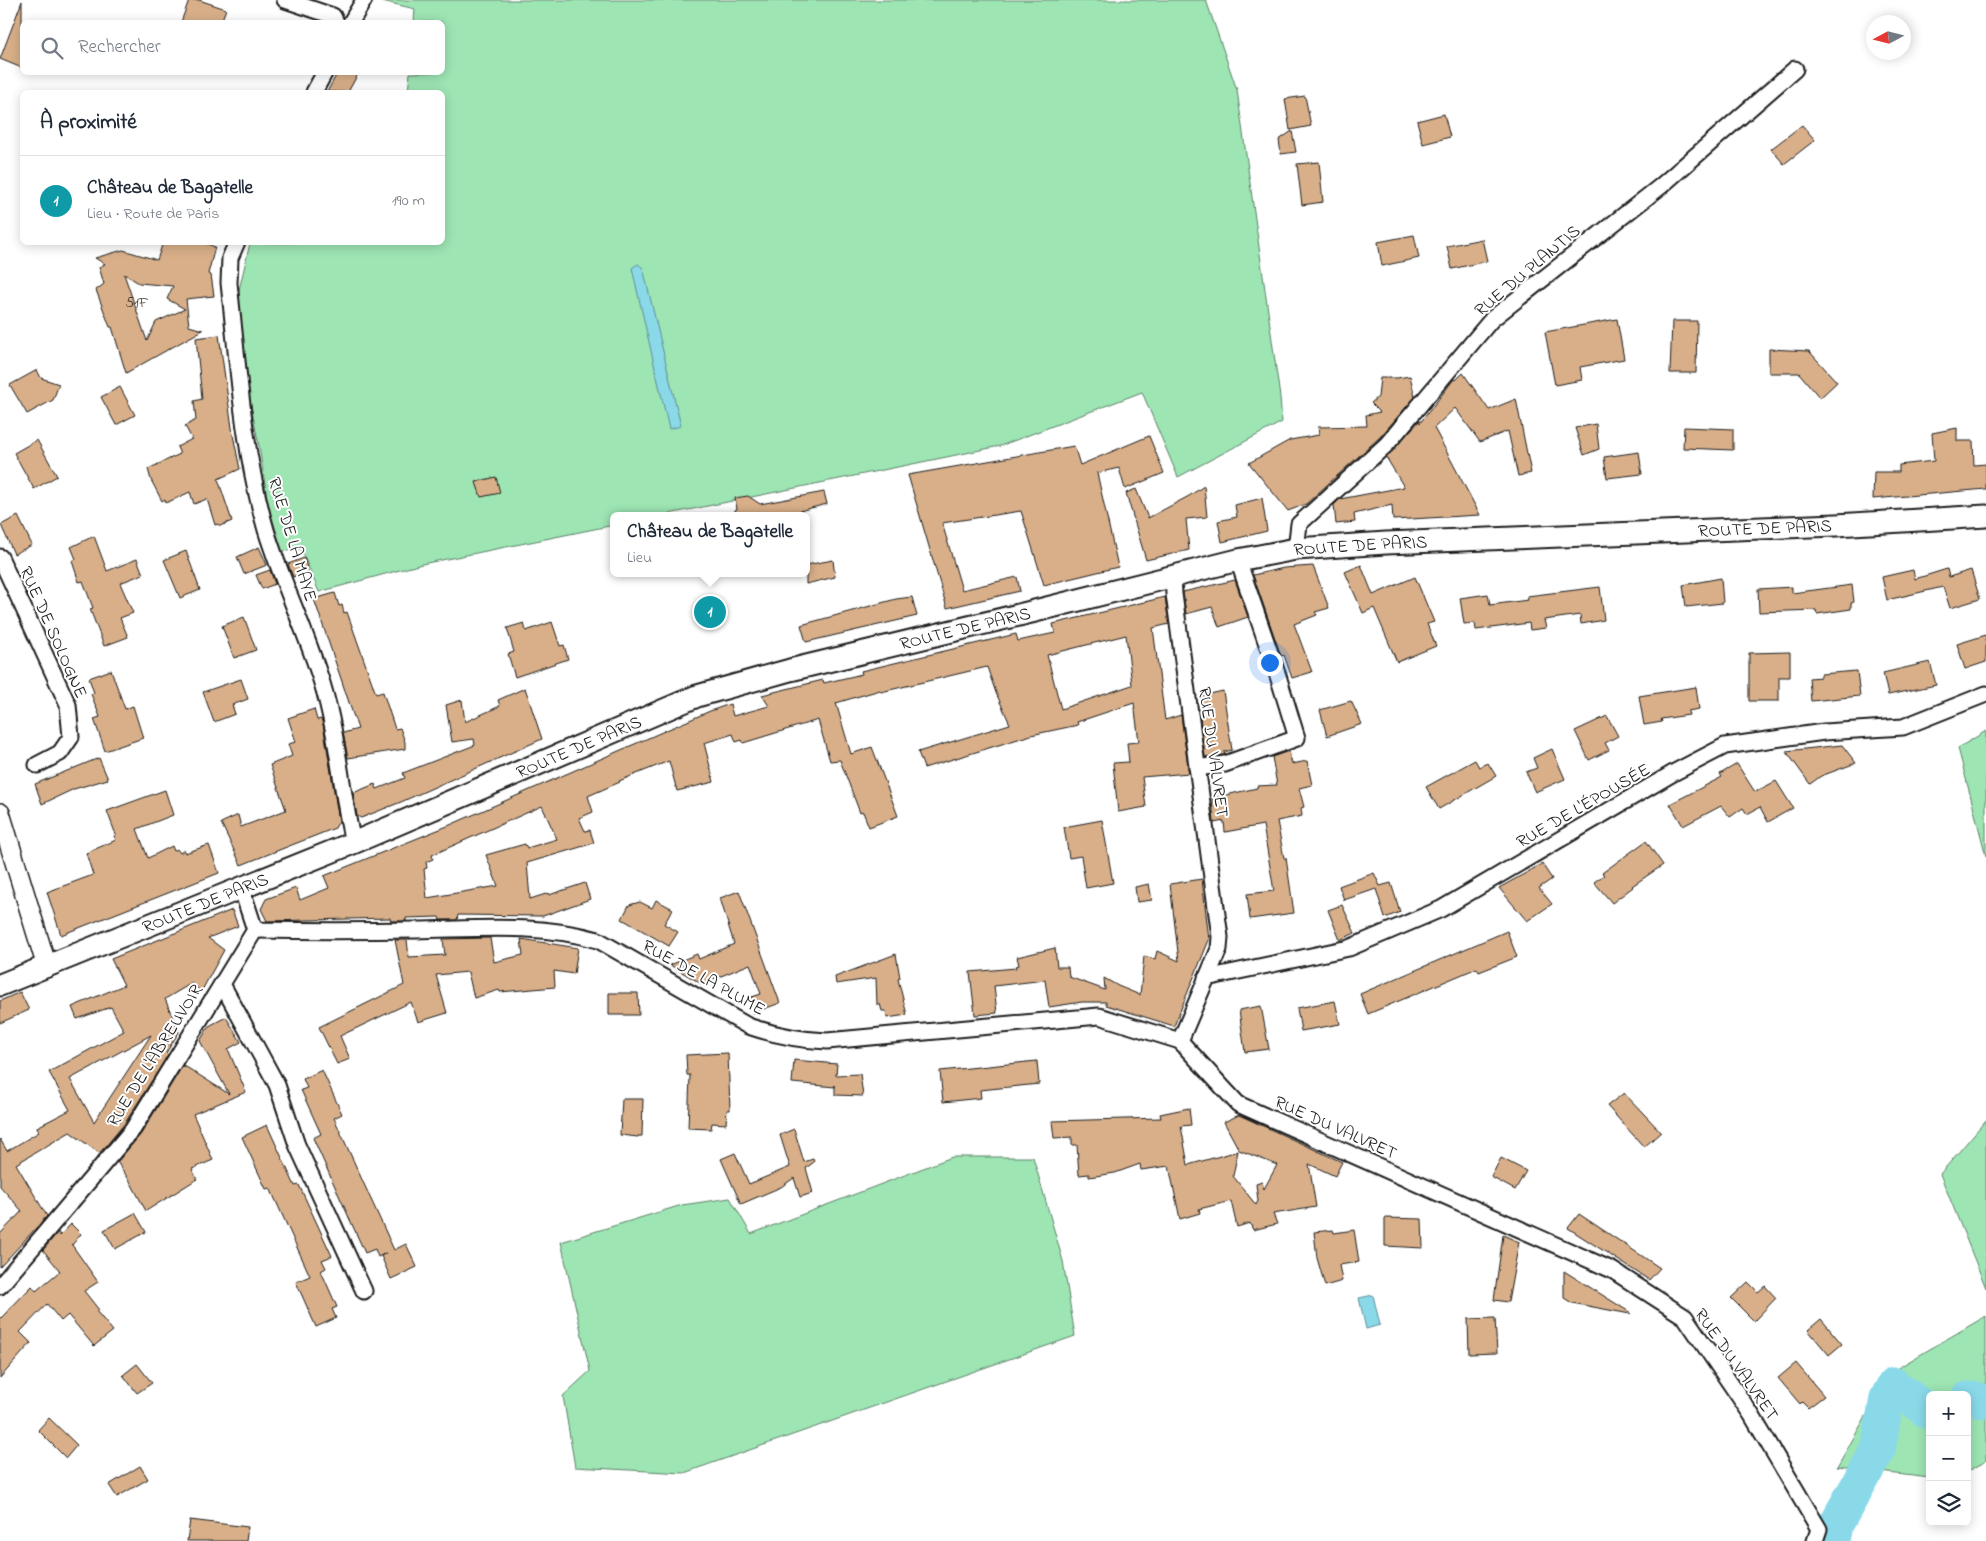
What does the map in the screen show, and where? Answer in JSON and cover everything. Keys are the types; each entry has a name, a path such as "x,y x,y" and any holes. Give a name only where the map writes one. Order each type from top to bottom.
{"main road":[{"name":"ROUTE DE PARIS","path":"0,985 353,843 697,696 790,670 1018,616 1238,560 1296,550 1396,543 1826,525 1986,516"}],"street":[{"path":"285,0 332,16 335,20"},
{"path":"352,20 364,0"},
{"name":"RUE DU PLANTIS","path":"1296,550 1299,524 1387,444 1492,319 1661,186 1795,69"},
{"path":"315,90 323,75"},
{"name":"RUE DE LA MAYE","path":"236,245 230,258 229,283 245,430 254,479 267,530 322,683 336,741 353,843"},
{"name":"RUE DE SOLOGNE","path":"0,557 68,704 71,737 60,752 37,765"},
{"path":"1197,768 1225,764 1297,738 1238,560"},
{"name":"RUE DU VALVRET","path":"1173,576 1220,937 1219,949 1180,1041 1238,1104 1612,1270 1685,1317 1751,1414 1819,1529 1815,1541"},
{"name":"RUE DE L'ÉPOUSÉE","path":"1206,978 1349,948 1441,909 1675,772 1725,746 1824,732 1903,727 1986,694"},
{"path":"0,813 47,967"},
{"path":"241,887 255,930"},
{"name":"RUE DE LA PLUME","path":"255,930 371,931 530,928 575,933 598,940 748,1026 770,1034 798,1040 827,1041 1099,1016 1180,1041"},
{"name":"RUE DE L'ABREUVOIR","path":"0,1286 133,1129 255,930"},
{"path":"222,984 277,1085 297,1145 364,1291"}],"green space":[{"path":"1206,0 1237,90 1282,422 1178,477 1142,392 1000,446 678,512 610,512 610,526 422,564 319,592 301,549 282,551 268,504 245,376 236,303 250,245 445,245 445,90 408,90 410,75 445,75 445,20 414,20 415,9 382,1"},
{"path":"1986,731 1986,856 1958,748"},
{"path":"1986,1120 1986,1288 1940,1174"},
{"path":"952,1157 1033,1157 1063,1261 1075,1336 684,1473 575,1467 563,1396 590,1371 561,1242 682,1205 730,1198 751,1234"},
{"path":"1986,1316 1986,1461 1971,1470 1971,1391 1926,1391 1926,1478 1837,1467 1891,1372"}],"water":[{"path":"638,264 643,268 681,426 669,429 632,268"},
{"path":"1373,1295 1380,1325 1366,1329 1359,1298"}],"building":[{"path":"189,0 199,0 226,9 222,20 182,20"},
{"path":"22,1 20,67 0,59"},
{"path":"336,75 357,75 349,90 328,90"},
{"path":"1305,96 1311,126 1290,130 1285,99"},
{"path":"1444,114 1450,137 1423,144 1417,121"},
{"path":"1802,125 1815,140 1784,164 1771,149"},
{"path":"1292,131 1296,152 1281,154 1279,140"},
{"path":"1319,162 1323,202 1302,205 1297,164"},
{"path":"1414,235 1419,258 1382,266 1378,242"},
{"path":"1482,239 1487,261 1452,269 1447,246"},
{"path":"162,245 210,245 215,247 208,274 211,275 214,296 186,299 189,326 203,330 126,373 112,327 110,327 96,290 104,284 99,267 105,264 95,258 123,250 157,260","holes":["124,274 139,283 173,286 167,299 185,309 156,322 147,341"]},
{"path":"1617,319 1624,359 1580,367 1582,380 1555,385 1545,332"},
{"path":"1672,321 1697,321 1696,373 1670,373"},
{"path":"219,335 233,435 240,469 218,479 232,521 220,526 218,524 215,525 207,499 194,504 190,492 166,503 165,499 162,501 151,480 148,469 180,454 177,447 192,439 185,426 196,420 194,401 202,399 196,338"},
{"path":"1769,349 1809,351 1837,382 1820,398 1799,373 1769,373"},
{"path":"37,370 41,378 59,384 53,400 27,414 10,385"},
{"path":"1463,373 1489,410 1516,399 1531,473 1518,476 1508,431 1480,442 1455,408 1434,428 1480,515 1393,520 1392,505 1354,514 1355,522 1336,524 1334,505 1340,499 1404,487 1386,457 1420,420 1420,423 1454,379 1456,380"},
{"path":"1410,376 1415,397 1380,437 1306,504 1288,511 1249,463 1290,440 1319,435 1318,427 1367,426 1366,415 1380,412 1371,403 1378,397 1380,378"},
{"path":"120,387 135,415 116,425 101,397"},
{"path":"1596,424 1599,449 1584,455 1575,428"},
{"path":"1684,427 1733,429 1733,450 1683,448"},
{"path":"1957,428 1957,441 1973,441 1974,465 1986,464 1986,489 1873,499 1874,472 1899,472 1899,465 1934,461 1932,433"},
{"path":"1149,436 1164,473 1125,489 1119,468 1097,473 1118,567 1044,585 1021,511 942,523 962,590 1017,577 1020,591 947,608 908,475 1074,446 1080,465"},
{"path":"37,440 57,476 34,489 14,453"},
{"path":"1639,452 1642,474 1607,478 1604,457"},
{"path":"496,477 500,493 481,497 476,482"},
{"path":"1204,486 1207,517 1186,519 1189,550 1146,560 1126,493 1136,489 1148,518"},
{"path":"824,492 827,504 795,512 735,512 737,509 735,498 748,496 760,504"},
{"path":"1262,498 1267,531 1222,542 1218,521 1237,517 1235,505"},
{"path":"18,516 32,545 14,554 1,525"},
{"path":"94,536 107,571 137,559 143,574 120,583 133,613 120,618 128,637 104,646 90,609 93,608 83,581 79,582 72,561 76,559 71,547"},
{"path":"259,547 267,565 244,574 237,557"},
{"path":"186,551 200,590 180,598 164,560"},
{"path":"304,558 308,571 293,577 288,564"},
{"path":"833,560 835,577 806,584 806,577 810,577 810,564"},
{"path":"1361,565 1373,595 1415,577 1434,622 1427,624 1436,646 1397,662 1374,608 1363,613 1345,572"},
{"path":"1313,566 1329,608 1315,612 1317,615 1294,624 1312,672 1292,678 1284,655 1281,656 1253,575 1284,568"},
{"path":"1947,569 1949,577 1971,570 1980,599 1950,608 1943,587 1887,600 1882,577 1913,570 1915,579"},
{"path":"270,570 275,584 262,589 256,575"},
{"path":"1721,578 1723,603 1686,607 1683,585"},
{"path":"1235,580 1248,617 1219,627 1212,607 1186,614 1183,592"},
{"path":"1852,585 1854,602 1851,603 1851,609 1817,614 1816,610 1759,612 1758,589 1792,587 1792,593"},
{"path":"1600,587 1604,620 1581,624 1580,615 1544,620 1546,628 1530,630 1529,623 1476,630 1475,623 1464,624 1460,598 1488,594 1490,605 1528,600 1527,596"},
{"path":"335,593 339,606 342,605 344,613 347,612 376,694 383,692 395,729 400,728 405,742 405,749 348,758 343,733 358,729 314,599"},
{"path":"912,597 917,616 806,642 801,625 896,599"},
{"path":"1165,597 1169,624 1153,628 1165,720 1181,715 1189,773 1142,777 1146,807 1118,812 1113,763 1129,762 1127,743 1139,742 1134,703 1077,722 1078,725 1031,735 924,768 918,752 1010,724 987,667 881,692 880,690 836,703 851,754 872,747 898,816 869,827 863,812 860,813 840,760 830,761 818,720 743,743 742,740 736,742 733,734 704,743 714,782 677,791 669,761 588,796 593,812 579,818 585,831 590,830 594,843 527,863 530,899 585,883 590,899 543,916 458,915 457,920 440,920 439,917 406,918 406,921 391,921 390,918 267,921 261,909 266,899 296,888 300,900 329,888 324,876 450,825 710,711 730,704 733,716 769,706 762,695 823,680 824,683 862,674 861,671 1016,634 1018,641 1055,633 1053,624","holes":["1126,635 1132,685 1061,709 1047,655","542,806 557,839 527,848 525,844 486,855 498,886 427,898 424,869 427,868 426,862 433,859 432,855"]},
{"path":"244,617 256,650 234,658 222,626"},
{"path":"552,622 560,646 564,645 568,659 515,677 508,654 514,652 507,628 524,623 526,631"},
{"path":"1986,635 1986,662 1965,669 1957,644"},
{"path":"1790,652 1790,677 1779,677 1779,701 1749,701 1749,653"},
{"path":"1930,662 1936,685 1888,695 1883,673"},
{"path":"111,670 125,709 133,706 143,738 105,751 94,719 100,717 91,694 94,693 89,678"},
{"path":"1857,671 1860,696 1811,701 1809,678 1821,677 1821,674"},
{"path":"241,679 248,699 232,705 235,714 214,722 203,692"},
{"path":"1696,687 1699,709 1688,711 1689,715 1661,719 1662,722 1644,725 1639,696"},
{"path":"525,688 542,739 401,802 361,818 357,816 353,793 375,784 377,789 405,778 403,773 475,745 474,739 452,742 446,705 462,700 465,722 500,706 498,700"},
{"path":"1223,691 1232,750 1224,752 1225,754 1223,755 1205,757 1199,710 1202,708 1201,696"},
{"path":"1351,701 1362,724 1327,736 1320,710"},
{"path":"314,709 317,720 321,719 323,724 339,821 335,828 241,865 221,823 238,815 241,827 286,810 270,765 292,756 288,744 296,742 288,718"},
{"path":"1607,716 1618,736 1605,743 1609,750 1589,760 1575,731"},
{"path":"1842,745 1856,763 1821,776 1810,784 1786,751"},
{"path":"1552,749 1565,779 1535,792 1526,772 1537,768 1533,758"},
{"path":"1289,751 1292,764 1307,761 1312,785 1299,788 1304,807 1301,808 1302,816 1277,821 1284,858 1286,858 1294,913 1250,919 1247,894 1274,891 1263,825 1225,832 1224,821 1214,823 1212,798 1257,788 1257,786 1277,785 1272,757"},
{"path":"99,758 108,779 74,789 42,804 35,784"},
{"path":"1475,760 1479,767 1488,763 1496,776 1439,809 1426,787"},
{"path":"1737,764 1755,792 1776,781 1793,808 1768,822 1760,807 1747,814 1743,808 1730,817 1721,806 1683,826 1670,804 1722,777 1720,774"},
{"path":"165,790 173,815 137,829 148,858 172,846 174,851 177,849 180,853 184,850 185,853 209,845 219,873 61,935 47,892 93,875 86,853 116,840 107,811"},
{"path":"1102,820 1113,883 1086,888 1081,856 1069,858 1064,827"},
{"path":"1646,841 1663,865 1632,886 1612,903 1594,882 1604,875 1602,873"},
{"path":"1542,864 1552,879 1539,888 1552,904 1527,921 1499,888"},
{"path":"1374,873 1380,886 1391,883 1400,912 1385,918 1376,889 1344,900 1339,886"},
{"path":"1202,879 1209,940 1174,1026 1106,1005 1106,1002 1082,1002 1049,1007 1045,980 994,986 997,1013 975,1015 970,972 1016,968 1015,966 1019,965 1017,957 1055,948 1057,967 1068,967 1069,977 1105,990 1104,978 1140,995 1144,956 1155,959 1157,951 1179,961 1170,884"},
{"path":"1149,884 1152,900 1137,902 1135,887"},
{"path":"739,891 780,1003 753,1013 749,998 761,994 750,964 702,984 670,965 697,954 699,959 734,944 720,898"},
{"path":"656,900 673,909 664,924 678,932 669,946 622,919 629,905 640,902 652,908"},
{"path":"1342,905 1355,933 1340,940 1328,910"},
{"path":"232,910 238,926 208,938 224,950 201,992 192,983 165,999 179,1032 166,1053 168,1055 125,1123 106,1146 99,1153 70,1132 16,1164 47,1216 0,1267 0,1234 22,1211 0,1186 0,1139 7,1151 39,1132 37,1127 70,1110 49,1072 124,1031 111,1007 77,1019 72,1007 124,985 111,959","holes":["151,1035 94,1122 70,1079"]},
{"path":"1507,931 1517,957 1479,972 1477,968 1368,1014 1360,994"},
{"path":"490,938 494,962 523,955 521,939 578,948 574,974 554,971 555,987 500,992 499,990 474,998 468,972 436,975 447,1013 418,1022 411,1002 340,1036 350,1059 337,1064 319,1027 404,985 395,940 407,940 409,957 445,955 443,939"},
{"path":"896,954 900,978 898,979 907,1015 887,1018 886,1011 882,1011 880,1004 877,1005 876,978 836,984 835,977"},
{"path":"20,992 29,1010 0,1023 0,1001"},
{"path":"609,993 638,993 639,1015 609,1015"},
{"path":"1335,1001 1340,1024 1301,1031 1297,1008"},
{"path":"1261,1006 1269,1049 1245,1052 1239,1010"},
{"path":"226,1017 241,1042 228,1049 246,1092 193,1114 213,1160 192,1169 197,1179 146,1211 130,1181 117,1162 141,1134 183,1065 229,1094 200,1041 209,1026"},
{"path":"728,1053 730,1110 727,1110 726,1124 712,1123 711,1129 688,1128 690,1075 687,1075 686,1055"},
{"path":"794,1060 837,1064 836,1075 860,1074 863,1096 835,1095 835,1087 792,1083"},
{"path":"1037,1061 1039,1084 980,1090 981,1098 943,1102 940,1071"},
{"path":"322,1070 342,1114 334,1118 394,1250 406,1244 417,1267 391,1279 381,1256 386,1253 378,1257 375,1249 365,1253 313,1138 321,1134 301,1090 307,1088 303,1079"},
{"path":"1624,1093 1661,1132 1644,1147 1607,1106"},
{"path":"622,1099 643,1099 642,1136 620,1135"},
{"path":"1189,1108 1191,1125 1181,1126 1188,1165 1238,1151 1233,1176 1256,1205 1258,1201 1256,1184 1262,1182 1264,1189 1277,1165 1239,1150 1224,1122 1239,1115 1342,1162 1335,1176 1309,1164 1316,1207 1273,1214 1277,1224 1253,1230 1250,1223 1237,1227 1231,1201 1199,1209 1200,1213 1180,1219 1169,1166 1141,1170 1140,1164 1115,1173 1089,1177 1089,1174 1079,1175 1077,1145 1072,1145 1072,1137 1054,1138 1052,1121 1161,1118 1160,1114"},
{"path":"267,1125 295,1186 299,1185 332,1256 322,1260 326,1268 321,1271 337,1307 332,1309 336,1318 316,1327 296,1282 310,1276 270,1188 266,1189 242,1137"},
{"path":"794,1129 804,1162 813,1159 814,1162 806,1168 813,1193 800,1197 794,1178 781,1187 741,1204 721,1159 735,1153 749,1184 790,1167 780,1135"},
{"path":"1501,1158 1526,1171 1515,1190 1491,1177"},
{"path":"135,1213 146,1232 115,1249 104,1230"},
{"path":"1579,1214 1660,1268 1649,1280 1568,1228"},
{"path":"1385,1218 1422,1219 1423,1248 1385,1246"},
{"path":"71,1224 81,1234 72,1245 98,1282 84,1291 99,1310 97,1312 113,1331 94,1346 68,1315 61,1321 47,1304 20,1332 31,1343 0,1378 0,1319 32,1286 36,1291 60,1271 43,1250 58,1232 60,1236"},
{"path":"1333,1230 1334,1233 1354,1230 1359,1262 1339,1265 1342,1281 1325,1286 1317,1258 1314,1232"},
{"path":"1503,1235 1519,1242 1508,1302 1494,1300"},
{"path":"1564,1271 1631,1313 1572,1303 1564,1298"},
{"path":"1748,1282 1758,1292 1765,1286 1776,1298 1754,1321 1731,1298"},
{"path":"1495,1318 1497,1353 1469,1354 1468,1319"},
{"path":"1821,1319 1842,1344 1829,1355 1808,1330"},
{"path":"1796,1363 1824,1396 1808,1408 1802,1402 1800,1404 1778,1378"},
{"path":"137,1364 152,1383 137,1393 123,1375"},
{"path":"49,1418 77,1445 66,1458 38,1430"},
{"path":"140,1466 148,1479 117,1497 109,1485"},
{"path":"190,1520 248,1527 246,1541 187,1541"}],"waterway":[{"path":"1833,1541 1836,1524 1878,1450 1887,1398 1894,1385 1926,1410"},
{"path":"1971,1399 1986,1401"}],"place":[{"name":"Château de Bagatelle","path":"710,612"}]}
